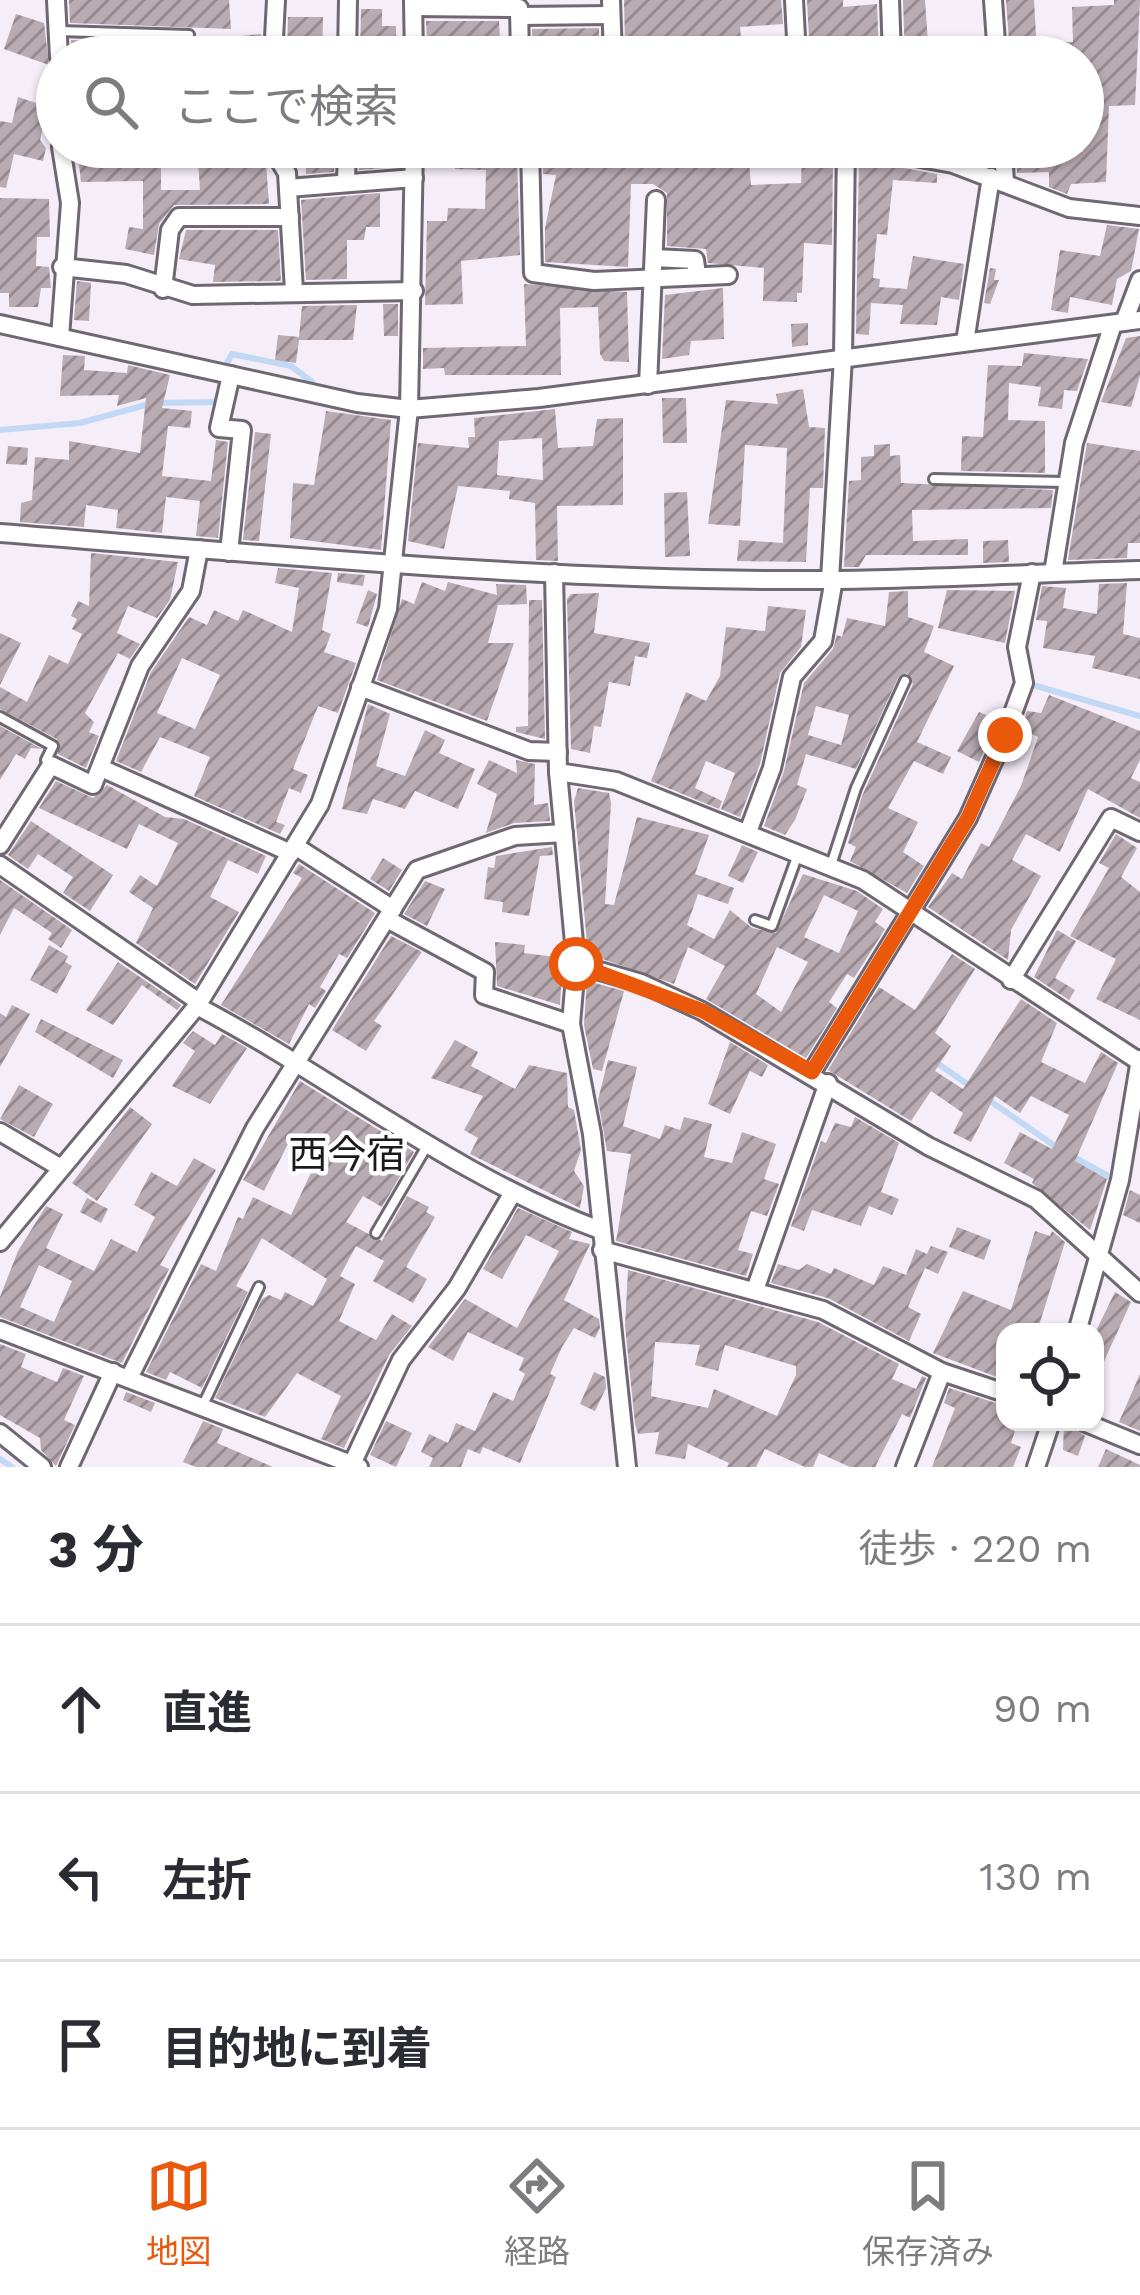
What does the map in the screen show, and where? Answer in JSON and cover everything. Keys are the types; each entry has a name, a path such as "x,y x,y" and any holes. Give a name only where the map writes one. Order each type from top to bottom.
{"street":[{"path":"56,0 58,36"},
{"path":"274,36 276,0"},
{"path":"347,36 348,0"},
{"path":"794,0 796,36"},
{"path":"890,0 891,36"},
{"path":"993,0 996,36"},
{"path":"414,36 413,4 519,8 519,36"},
{"path":"519,16 611,8"},
{"path":"60,337 70,202 64,168"},
{"path":"284,168 294,291"},
{"path":"346,168 346,182"},
{"path":"0,1242 198,1004 320,804 388,609 409,409 414,168"},
{"path":"530,168 533,273 652,281 728,274"},
{"path":"748,832 772,768 792,677 823,641 832,579 843,357 846,168"},
{"path":"960,168 1069,208 1140,216"},
{"path":"965,342 1000,168"},
{"path":"288,188 414,178"},
{"path":"648,385 656,200"},
{"path":"163,289 170,230 179,218 290,217"},
{"path":"654,258 695,260 697,275"},
{"path":"62,267 126,274 193,295 414,291"},
{"path":"1053,572 1074,443 1140,280"},
{"path":"0,324 409,409 648,385 1126,322"},
{"path":"229,552 242,430 219,428 231,375"},
{"path":"0,533 391,566 554,573 832,579 1140,570"},
{"path":"0,844 51,765 93,784 140,666 190,591 199,549"},
{"path":"554,573 558,762 576,964 572,1024 592,1134 627,1467"},
{"path":"754,1290 820,1077 907,912 968,818 1005,735 1024,682 1017,647 1032,573"},
{"path":"360,687 616,781 863,880 1140,1061 1120,1180 1080,1323"},
{"path":"100,768 293,850 390,914 470,959 485,972 484,995 572,1024"},
{"path":"1011,980 1111,818 1140,832"},
{"path":"69,1467 295,1058 417,870 515,836 564,833"},
{"path":"0,865 198,1004 295,1058 512,1194 600,1230"},
{"path":"576,964 703,1011 820,1077 928,1146 1036,1198 1140,1292"},
{"path":"0,1132 61,1168"},
{"path":"0,1330 355,1466 401,1360 457,1288 512,1194"},
{"path":"602,1250 754,1290 856,1324 942,1372 996,1390"},
{"path":"905,1467 942,1372"},
{"path":"1104,1430 1140,1445"},
{"path":"1036,1467 1048,1431"},
{"path":"0,1433 42,1467"}],"lane":[{"path":"58,31 190,35"},
{"path":"934,479 1068,483"},
{"path":"831,865 856,788 905,681"},
{"path":"0,717 53,746 46,760 51,765"},
{"path":"755,920 772,926 798,852"},
{"path":"376,1233 430,1142"},
{"path":"203,1406 259,1287"}],"building":[{"path":"69,0 229,0 231,29 70,23"},
{"path":"624,0 781,0 783,24 740,27 741,36 625,36"},
{"path":"807,0 843,0 843,7 877,4 878,36 809,36"},
{"path":"903,0 925,0 928,36 904,36"},
{"path":"1006,0 1034,0 1036,36 1009,36"},
{"path":"1114,0 1140,0 1135,105 1109,106 1106,182 1071,184 1067,194 1049,187 1049,172 1017,173 1017,168 1104,168 1104,36 1073,36 1072,7 1114,5"},
{"path":"361,9 382,9 382,26 396,26 396,36 360,36"},
{"path":"16,14 44,23 46,36 36,36 36,60 4,49"},
{"path":"288,17 323,17 323,36 288,36"},
{"path":"426,21 499,21 500,36 427,36"},
{"path":"599,28 599,36 532,36 532,29"},
{"path":"18,97 36,103 36,159 14,154 6,188 0,187 0,121 12,123"},
{"path":"79,168 161,168 161,190 200,190 198,168 266,168 269,204 174,205 159,224 154,255 125,249 129,227 143,229 143,181 81,182"},
{"path":"306,168 334,168 334,172 306,174"},
{"path":"517,168 520,255 461,261 463,304 425,305 427,221 447,221 448,208 485,209 486,170 455,169"},
{"path":"543,168 750,168 751,185 801,183 802,168 833,168 832,245 804,243 802,293 797,293 797,302 763,301 764,268 708,263 706,249 667,246 667,193 653,184 631,184 628,267 545,262 545,228 556,175 543,174"},
{"path":"859,168 937,174 937,183 893,180 887,235 877,234 873,278 880,279 879,287 907,289 913,256 964,264 959,300 941,297 937,325 900,324 903,305 871,303 869,335 856,334"},
{"path":"380,193 380,227 366,227 364,240 347,240 347,279 306,280 301,200"},
{"path":"0,198 49,199 50,237 37,237 36,266 49,267 51,288 41,288 38,307 9,307 9,293 0,293"},
{"path":"1107,225 1139,229 1131,271 1117,279 1112,305 1070,297 1068,313 1051,310 1060,250 1100,256"},
{"path":"186,230 278,230 281,281 213,282 215,265 179,259"},
{"path":"990,268 996,269 994,280 999,280 990,304 984,303"},
{"path":"77,281 91,283 89,321 74,320"},
{"path":"524,284 627,292 629,362 604,361 600,354 598,307 560,308 561,375 445,375 444,368 423,369 423,348 526,346"},
{"path":"723,288 724,339 691,341 689,355 662,359 665,295"},
{"path":"383,304 398,304 398,336 384,336"},
{"path":"357,305 353,340 299,340 296,363 275,360 278,335 299,337 302,306"},
{"path":"808,323 808,345 792,347 791,324"},
{"path":"1140,336 1140,376 1131,407 1101,402 1126,338"},
{"path":"1024,353 1088,359 1077,391 1064,390 1062,409 1038,406 1041,387 1009,383 1008,420 1045,421 1045,473 961,471 962,436 983,437 988,365 1022,366"},
{"path":"63,355 85,356 84,370 127,373 128,365 170,375 162,408 192,411 190,428 168,426 162,476 211,481 216,440 228,442 218,538 196,536 200,501 166,497 162,533 116,528 118,510 86,505 84,527 20,522 21,503 32,500 35,457 69,460 69,441 140,453 146,398 117,406 119,395 60,396"},
{"path":"803,389 809,427 825,428 823,488 810,488 806,562 737,561 739,540 783,543 787,448 745,445 740,526 708,524 726,400 778,404 776,394"},
{"path":"662,398 686,398 687,443 663,443"},
{"path":"555,409 558,448 593,446 597,419 623,418 623,505 557,506 558,561 536,560 535,503 509,499 510,491 458,486 444,549 408,541 418,443 469,448 468,437 475,437 474,418","holes":["542,438 543,480 497,475 499,441"]},
{"path":"326,411 391,420 381,550 290,538 293,483 314,485"},
{"path":"255,432 271,434 259,541 243,540"},
{"path":"1087,443 1140,451 1140,543 1128,543 1127,558 1068,560"},
{"path":"890,444 890,456 900,455 901,483 1053,490 1051,508 912,510 913,541 968,539 968,555 866,555 859,567 844,567 849,481 861,480 861,457 874,456 874,445"},
{"path":"8,446 28,448 27,465 6,464"},
{"path":"687,492 690,556 665,557 664,493"},
{"path":"1008,540 1009,562 983,563 983,541"},
{"path":"91,553 178,562 170,600 157,618 128,606 117,633 140,644 130,659 118,653 85,713 94,722 89,732 99,736 86,768 58,754 57,739 0,709 0,687 27,702 49,655 68,664 82,634 72,629 77,619 71,616 78,601 89,606"},
{"path":"278,568 332,573 322,630 331,634 324,652 356,663 338,713 318,706 293,769 308,775 301,793 289,788 276,822 285,825 280,834 194,796 210,757 160,737 141,772 116,761 151,672 189,617 207,625 214,610 238,621 243,610 292,632 299,588 275,583","holes":["182,658 220,675 195,729 157,713"]},
{"path":"338,573 365,575 363,586 337,582"},
{"path":"422,582 445,591 448,582 497,595 496,584 526,585 527,604 498,605 488,643 514,643 487,721 377,680 402,599 414,604"},
{"path":"1127,583 1123,634 1140,638 1140,679 1092,668 1095,656 1043,648 1047,621 1036,620 1042,586 1066,588 1063,608 1097,614 1099,584"},
{"path":"368,590 377,594 368,627 356,623"},
{"path":"947,590 1015,591 1005,643 938,628"},
{"path":"908,591 908,617 934,626 924,652 954,666 917,742 951,757 943,774 914,761 888,808 918,822 903,852 924,866 907,893 850,861 856,847 848,843 862,796 913,684 907,673 898,678 856,769 806,754 797,785 807,789 795,820 785,835 764,826 784,771 804,683 833,649 837,635 842,637 847,618 885,626 889,592","holes":["816,706 849,715 841,745 808,735"]},
{"path":"599,593 594,633 650,643 647,658 635,656 630,686 609,682 601,727 594,726 590,753 571,749 567,599 571,594"},
{"path":"529,600 542,600 545,739 516,732 516,727 528,726"},
{"path":"768,606 806,610 801,647 780,673 760,764 740,817 721,809 735,773 706,761 695,788 722,801 719,809 651,781 686,692 706,701 720,676 726,627 765,631"},
{"path":"0,633 21,643 0,685"},
{"path":"1049,695 1140,731 1140,760 1131,778 1140,782 1140,818 1088,789 1060,852 1026,834 1012,860 1041,876 1011,930 1008,960 928,907 952,873 962,879 981,843 989,847 1021,786 1038,737 1021,729 1027,711 1041,713"},
{"path":"368,704 390,714 376,766 405,776 425,730 445,740 439,753 475,769 458,809 415,791 405,809 373,799 367,814 342,809"},
{"path":"979,712 997,720 979,762 957,751"},
{"path":"0,726 42,749 31,748 25,759 16,754 0,780"},
{"path":"489,760 517,773 516,760 535,764 534,805 548,803 550,821 514,823 486,833 497,794 477,784"},
{"path":"56,781 93,798 107,785 165,817 184,819 266,856 258,874 228,860 210,897 239,912 195,984 136,943 153,908 129,892 140,875 157,886 178,843 139,824 127,849 39,808"},
{"path":"578,788 609,793 605,904 614,905 637,817 709,835 695,874 734,888 728,904 698,894 687,925 714,939 730,910 752,928 776,933 803,874 857,891 883,909 875,922 885,929 854,978 847,974 829,1002 837,1008 806,1058 706,999 725,966 688,947 674,984 588,954 574,801","holes":["824,895 858,911 839,953 804,937","777,947 808,962 781,1012 756,994"]},
{"path":"31,821 113,875 90,911 63,893 73,877 38,854 28,869 8,855"},
{"path":"1116,834 1137,848 1121,877 1140,892 1140,1020 1096,999 1116,959 1070,936 1109,868 1099,863"},
{"path":"742,845 758,852 743,883 728,876"},
{"path":"552,847 553,855 540,856 529,916 502,912 503,902 484,899 488,867 494,868 496,856"},
{"path":"383,858 402,870 389,891 370,879"},
{"path":"299,864 375,913 347,958 339,954 320,987 326,991 315,1008 309,1004 289,1044 221,1005 302,878 293,873"},
{"path":"0,880 72,930 61,948 48,939 52,933 14,908 0,935"},
{"path":"425,881 445,889 427,926 404,914"},
{"path":"1057,930 1076,941 1055,978 1075,990 1069,1000 1034,977"},
{"path":"391,936 422,952 374,1021 382,1026 366,1051 332,1030"},
{"path":"495,942 525,945 524,953 563,958 560,1005 497,986"},
{"path":"49,945 68,956 65,962 72,966 57,994 30,980"},
{"path":"952,954 975,969 935,1033 951,1046 935,1071 963,1089 1021,999 1057,1023 1041,1062 1085,1083 1101,1052 1118,1063 1075,1161 1107,1179 1090,1230 1032,1183 1034,1179 1004,1163 1020,1132 1052,1149 1069,1115 1031,1096 1020,1113 995,1096 971,1142 953,1133 963,1113 931,1091 911,1121 828,1070 879,987 915,1010"},
{"path":"118,962 181,1005 177,1010 142,985 113,1025 86,1010"},
{"path":"587,981 624,991 602,1071 593,1069 584,1025"},
{"path":"12,1005 30,1014 0,1067 0,1013 6,1017"},
{"path":"41,1019 123,1060 113,1078 35,1032"},
{"path":"193,1031 215,1045 222,1034 247,1048 210,1104 172,1086 195,1051 183,1043"},
{"path":"455,1040 478,1052 471,1066 515,1089 529,1065 567,1073 568,1107 574,1110 581,1150 574,1171 584,1186 580,1208 470,1154 478,1138 464,1130 483,1096 431,1078"},
{"path":"730,1042 768,1065 762,1077 750,1071 730,1114 708,1104"},
{"path":"608,1060 637,1067 623,1126 660,1139 665,1125 680,1130 684,1117 712,1124 704,1157 732,1163 742,1132 776,1144 764,1179 779,1184 767,1216 751,1211 738,1250 753,1254 746,1276 616,1241 631,1154 607,1151 598,1100"},
{"path":"300,1081 414,1152 382,1207 363,1196 346,1222 382,1241 407,1196 429,1207 426,1212 435,1217 406,1267 427,1279 413,1303 373,1281 384,1261 356,1246 340,1276 355,1284 339,1321 376,1340 392,1314 412,1326 389,1355 344,1448 321,1439 341,1396 297,1373 265,1417 215,1398 262,1299 269,1295 281,1300 285,1292 313,1306 327,1279 262,1238 236,1286 248,1292 202,1388 170,1372 166,1380 146,1372 201,1264 216,1271 238,1217 243,1219 253,1197 291,1215 319,1156 291,1138 264,1191 243,1180"},
{"path":"19,1085 53,1104 34,1137 0,1119"},
{"path":"130,1107 152,1124 97,1201 72,1183"},
{"path":"855,1117 899,1143 881,1192 899,1199 892,1215 869,1206 861,1226 812,1210 804,1231 791,1226 821,1141 826,1143 835,1123 851,1127"},
{"path":"194,1158 216,1170 160,1265 169,1269 122,1363 0,1317 0,1297 18,1251 46,1206 63,1214 46,1248 94,1271 111,1239 137,1252 155,1217 134,1205 151,1172 177,1186","holes":["39,1265 72,1281 54,1322 20,1307"]},
{"path":"1130,1190 1140,1195 1140,1223 1123,1215"},
{"path":"87,1198 108,1209 101,1223 80,1212"},
{"path":"518,1208 572,1232 569,1239 590,1244 564,1300 599,1319 600,1328 595,1338 574,1328 562,1347 550,1374 556,1377 520,1463 483,1447 480,1454 468,1449 461,1467 429,1467 433,1458 421,1452 429,1434 448,1443 456,1423 475,1431 493,1392 513,1401 525,1374 519,1370 524,1358 468,1332 453,1361 428,1347 465,1299 517,1328 559,1251 526,1235 502,1279 483,1269"},
{"path":"957,1227 991,1240 984,1260 949,1247"},
{"path":"1035,1231 1050,1236 1052,1231 1065,1242 1040,1323 996,1323 996,1377 933,1353 963,1291 1011,1310"},
{"path":"931,1246 948,1252 938,1274 925,1268 908,1307 921,1314 909,1341 828,1298 771,1283 778,1264 799,1270 807,1264 831,1274 834,1268 874,1285 883,1266 906,1275 916,1249 927,1254"},
{"path":"628,1270 818,1322 899,1364 892,1379 916,1389 922,1376 926,1378 910,1418 902,1414 875,1467 850,1467 819,1453 813,1467 805,1467 765,1449 756,1467 727,1467 729,1463 688,1444 685,1459 655,1454 659,1432 638,1434 625,1325","holes":["655,1342 700,1345 695,1365 718,1371 725,1345 796,1366 777,1416 714,1389 708,1408 651,1396"]},
{"path":"1115,1292 1131,1302 1104,1361 1104,1323 1100,1323"},
{"path":"0,1344 26,1354 21,1367 57,1382 63,1368 84,1376 64,1420 75,1425 56,1466 41,1450 40,1438 0,1415"},
{"path":"594,1372 605,1377 606,1388 595,1411 580,1404"},
{"path":"1140,1374 1140,1431 1119,1422"},
{"path":"949,1388 996,1403 996,1431 1015,1431 1011,1443 1021,1447 1013,1467 932,1467 955,1408 944,1403"},
{"path":"126,1392 155,1403 151,1412 123,1400"},
{"path":"203,1421 223,1429 217,1443 273,1467 196,1467 183,1462"},
{"path":"386,1421 412,1433 396,1467 370,1455"},
{"path":"1064,1431 1085,1436 1078,1456 1063,1450"},
{"path":"1106,1449 1140,1465 1140,1467 1098,1467"}],"waterway":[{"path":"226,365 232,354 291,366 312,382"},
{"path":"0,430 80,423 153,403 219,402"},
{"path":"1033,685 1140,716"},
{"path":"937,1063 970,1086"},
{"path":"986,1098 1059,1149"},
{"path":"1070,1155 1112,1178"},
{"path":"0,1459 12,1467"}],"district":[{"name":"西今宿","path":"347,1154"}],"route":[{"path":"576,964 641,983 703,1011 812,1072 968,818 1005,735"}]}
